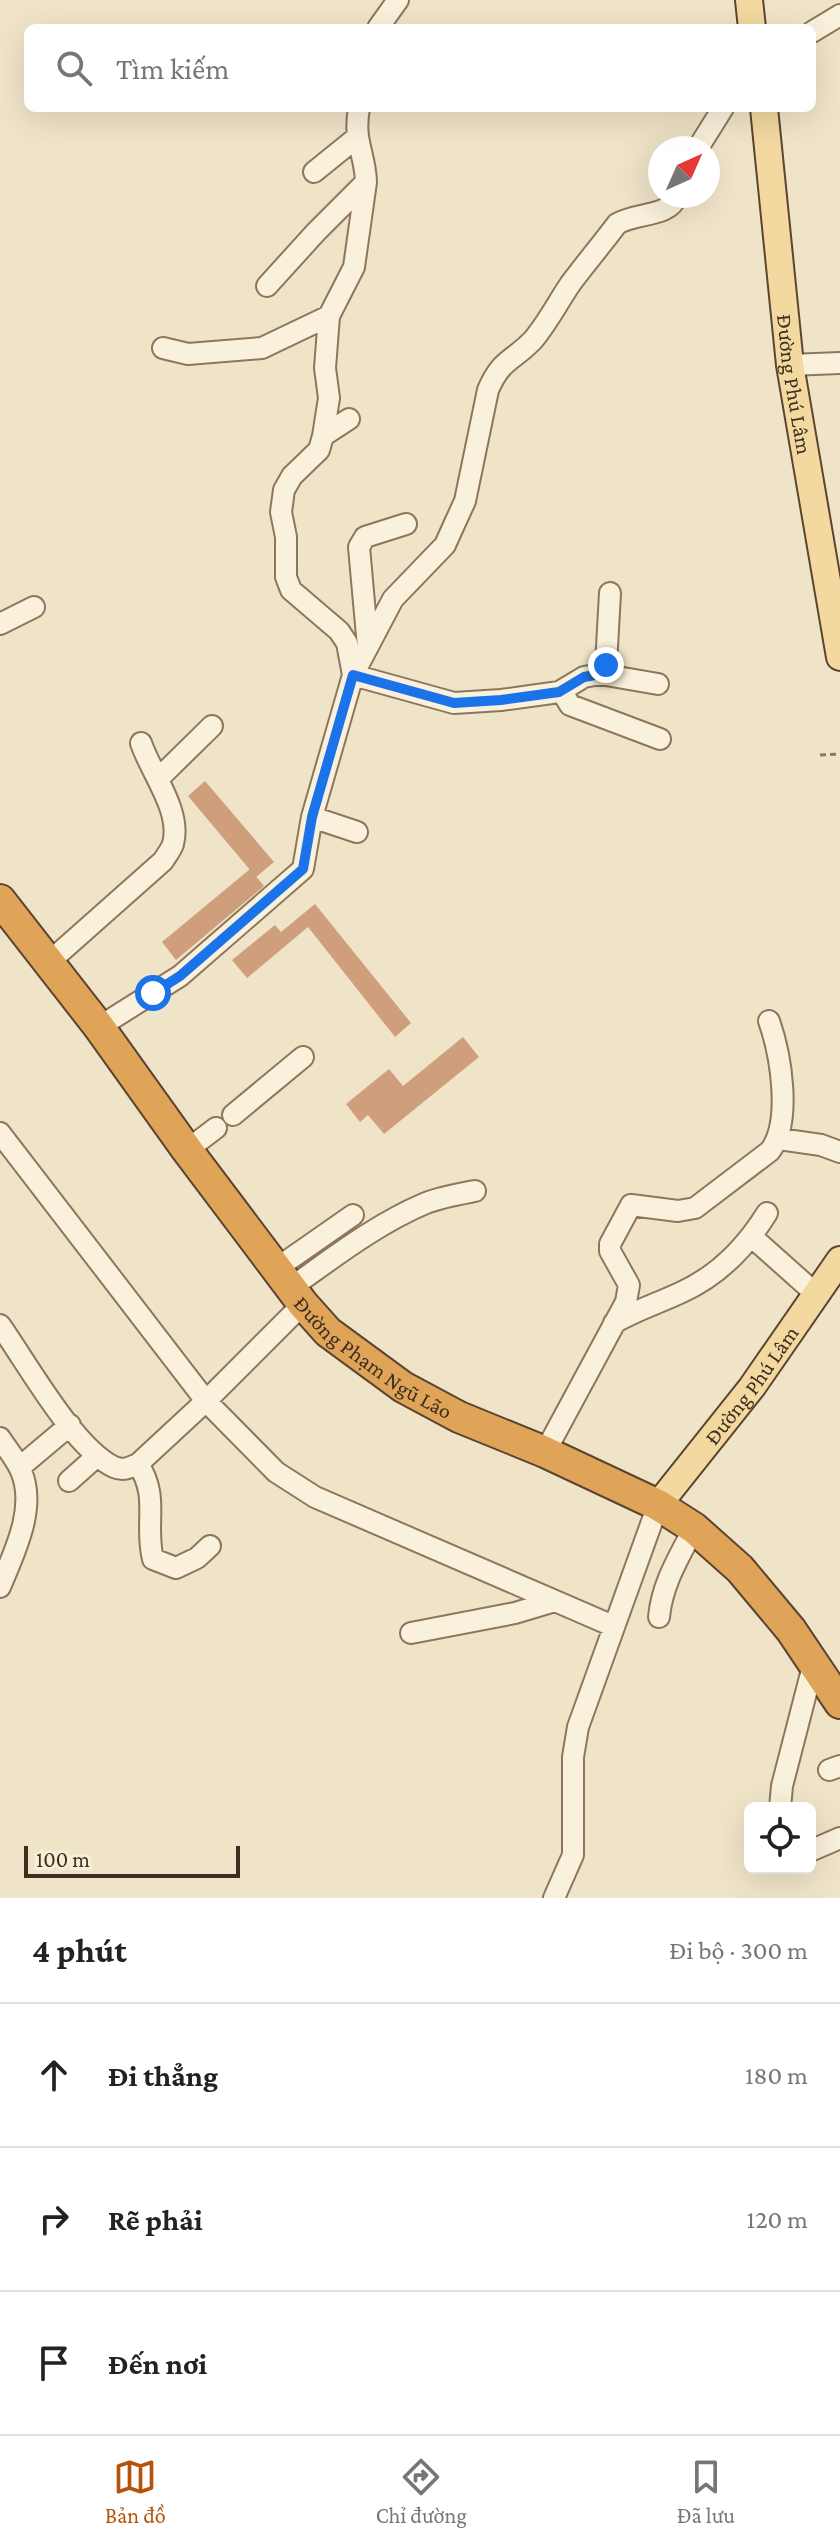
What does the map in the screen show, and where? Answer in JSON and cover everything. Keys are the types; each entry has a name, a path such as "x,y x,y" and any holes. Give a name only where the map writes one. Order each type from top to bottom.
{"highway":[{"name":"Đường Phạm Ngũ Lão","path":"0,900 328,1332 403,1387 459,1417 545,1452 658,1505 694,1528 740,1569 814,1662 840,1703"}],"main road":[{"path":"749,0 752,24"},
{"name":"Đường Phú Lâm","path":"764,112 790,365 840,657"},
{"name":"Đường Phú Lâm","path":"658,1505 752,1387 840,1260"}],"street":[{"path":"381,24 398,0"},
{"path":"816,30 840,15"},
{"path":"353,675 347,643 339,631 291,590 286,577 286,537 281,512 284,490 292,476 319,450 323,436 329,398 325,368 329,316 354,267 366,182 366,171 356,138 359,112"},
{"path":"706,136 720,112"},
{"path":"314,172 356,138"},
{"path":"267,286 366,182"},
{"path":"99,1027 180,976 303,869 312,817 353,675 393,599 445,545 465,501 488,390 496,373 533,339 617,224 625,219 669,208"},
{"path":"163,348 188,354 262,348 329,316"},
{"path":"790,365 840,363"},
{"path":"323,436 349,419"},
{"path":"368,647 359,547 365,537 406,524"},
{"path":"600,674 606,665 610,593"},
{"path":"0,624 34,607"},
{"path":"353,675 454,703 501,700 565,689 584,677 600,674 658,684"},
{"path":"565,689 564,695 570,705 660,739"},
{"path":"159,778 212,726"},
{"path":"48,963 163,861 173,845 173,826 159,778 141,743"},
{"path":"312,817 357,832"},
{"path":"545,1452 626,1302 629,1285 610,1251 610,1244 631,1205 678,1211 695,1208 770,1151 779,1139 783,1077 769,1021"},
{"path":"233,1115 303,1057"},
{"path":"187,1150 216,1128"},
{"path":"0,1133 206,1401 276,1472 315,1497 613,1626"},
{"path":"779,1139 821,1145 840,1152"},
{"path":"291,1286 408,1211 429,1201 475,1191"},
{"path":"614,1323 686,1290 722,1269 752,1237 767,1213"},
{"path":"0,1325 70,1425 97,1456 116,1468 127,1469 138,1464 206,1401 291,1286 353,1215"},
{"path":"752,1237 816,1294"},
{"path":"20,1467 70,1425"},
{"path":"0,1438 20,1467 27,1505 18,1543 0,1587"},
{"path":"69,1481 97,1456"},
{"path":"138,1464 147,1478 151,1495 150,1541 153,1559 176,1568 197,1558 210,1546"},
{"path":"554,1898 573,1855 573,1757 578,1727 658,1505"},
{"path":"659,1617 665,1583 694,1528"},
{"path":"411,1633 515,1613 555,1601"},
{"path":"781,1802 814,1662"},
{"path":"816,1848 840,1838"}],"path":[{"path":"820,755 840,754"}],"building":[{"path":"205,781 274,862 256,877 188,796"},
{"path":"250,869 264,886 176,960 162,942"},
{"path":"315,904 411,1023 395,1037 308,927 247,978 232,960 275,925 281,932"},
{"path":"463,1037 479,1057 384,1134 368,1115 360,1122 346,1104 389,1069 403,1086"}],"route":[{"path":"153,993 180,976 303,869 312,817 353,675 387,687 454,703 559,692 584,677 600,674 606,665"}]}
